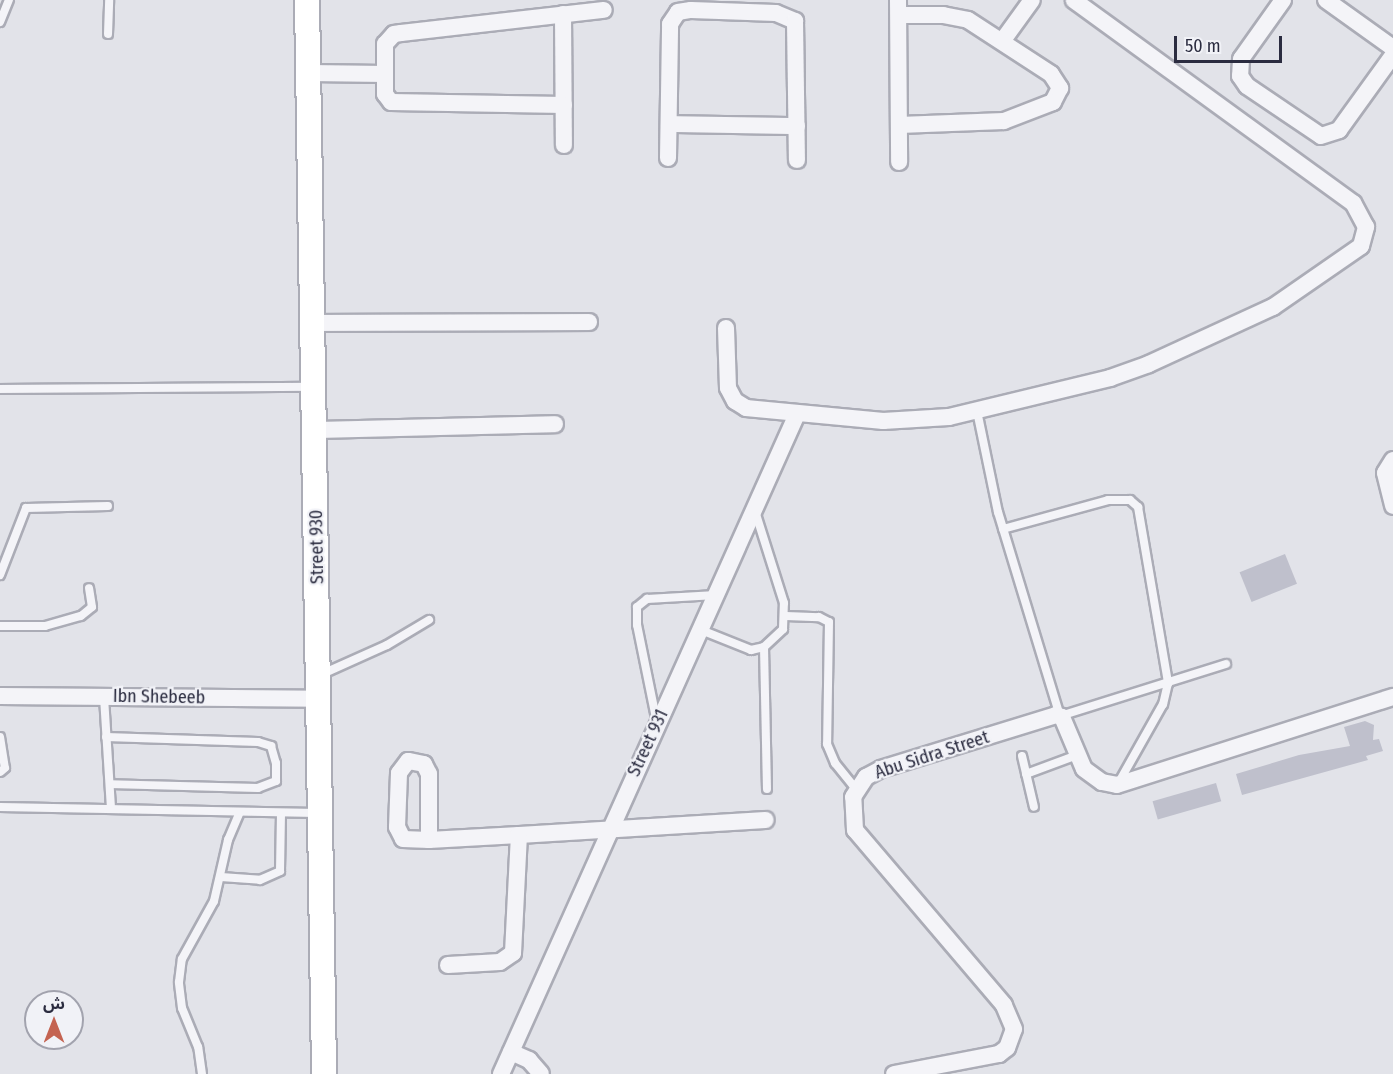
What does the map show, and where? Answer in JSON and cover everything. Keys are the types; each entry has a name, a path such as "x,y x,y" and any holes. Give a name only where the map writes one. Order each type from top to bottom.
{"street":[{"path":"1003,40 1032,0"},
{"path":"726,328 728,388 735,401 753,410 905,422 977,411 1120,375 1212,337 1273,307 1355,252 1365,237 1364,218 1353,203 1074,0"},
{"path":"1283,0 1241,60 1240,76 1247,86 1321,136 1331,136 1339,130 1393,55"},
{"path":"1326,0 1393,48"},
{"path":"668,158 671,20 684,11 738,6 782,13 795,21 797,160"},
{"name":"Street 930","path":"310,7 324,1074"},
{"path":"899,126 1004,121 1053,102 1058,96 1058,81 1003,40 960,17 898,7 899,162"},
{"path":"564,105 396,104 387,99 385,44 394,34 604,10"},
{"path":"563,14 564,145"},
{"path":"310,73 385,75"},
{"path":"669,124 797,126"},
{"path":"314,323 589,322"},
{"name":"Street 931","path":"501,1074 608,830 755,511 797,414"},
{"path":"315,430 555,424"},
{"path":"1393,460 1384,473 1393,506"},
{"name":"Ibn Shebeeb","path":"0,696 104,697 319,687"},
{"path":"1060,716 1077,755 1089,774 1117,785 1393,697"},
{"name":"Abu Sidra Street","path":"894,1074 999,1054 1011,1040 1013,1021 1004,1005 862,841 852,821 856,789 881,769 1060,716"},
{"path":"429,840 766,820"},
{"path":"448,965 500,962 513,953 519,835"},
{"path":"511,1052 529,1060 541,1074"}],"lane":[{"path":"0,22 9,0"},
{"path":"108,34 109,0"},
{"path":"0,389 314,387"},
{"path":"977,411 1003,530 1060,716 1226,664"},
{"path":"1003,530 1108,500 1130,500 1141,519 1168,683 1163,704 1117,785"},
{"path":"0,575 26,508 108,506"},
{"path":"700,630 737,647 764,647 775,640 786,616 755,511"},
{"path":"0,626 45,626 81,616 92,607 89,588"},
{"path":"657,724 637,625 637,607 647,599 716,596"},
{"path":"786,616 819,617 829,622 828,744 835,763 856,789"},
{"path":"319,687 429,620"},
{"path":"764,647 767,789"},
{"path":"104,697 111,809"},
{"path":"0,737 5,768 0,772"},
{"path":"106,737 258,741 271,746 276,764 276,781 258,788 110,784"},
{"path":"1026,774 1077,755"},
{"path":"1022,756 1034,807"},
{"path":"0,807 320,813"},
{"path":"201,1074 198,1047 182,1008 179,982 182,959 214,901 222,877 228,840 240,812"},
{"path":"222,877 260,880 280,871 281,813"}],"building":[{"path":"1285,554 1297,584 1252,602 1240,572"},
{"path":"1365,721 1374,725 1373,740 1379,739 1383,751 1366,756 1368,760 1242,795 1236,774 1299,755 1350,746 1344,727"},
{"path":"1216,783 1221,801 1158,819 1153,801"}]}
